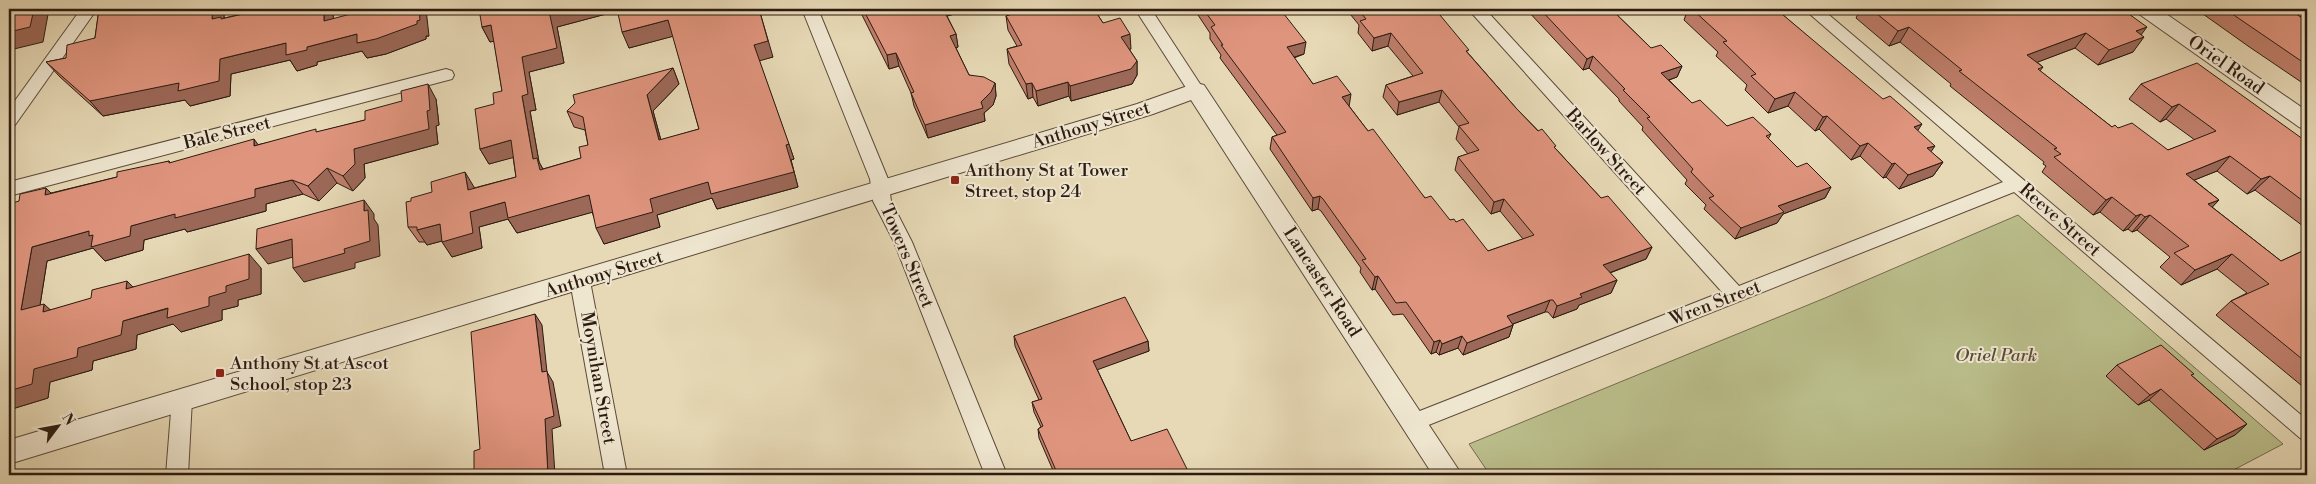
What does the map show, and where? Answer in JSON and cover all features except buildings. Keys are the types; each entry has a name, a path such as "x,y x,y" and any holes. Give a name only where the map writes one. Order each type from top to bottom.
{"street":[{"path":"9,121 89,9"},
{"name":"Towers Street","path":"810,9 879,179 882,201 903,242 996,475"},
{"path":"1143,9 1196,90"},
{"name":"Barlow Street","path":"1476,9 1736,295"},
{"name":"Reeve Street","path":"1812,9 2307,432"},
{"name":"Oriel Road","path":"2146,9 2307,122"},
{"name":"Bale Street","path":"9,189 446,75"},
{"name":"Anthony Street","path":"9,452 1145,109 1196,90"},
{"name":"Lancaster Road","path":"1196,90 1448,475"},
{"name":"Wren Street","path":"1414,422 2017,184"},
{"name":"Moynihan Street","path":"580,281 616,475"},
{"path":"177,475 182,399"}],"green space":[{"name":"Oriel Park","path":"2018,215 2283,444 2224,475 1490,475 1469,444 1825,298"}],"place":[{"name":"Anthony St at Tower Street, stop 24","path":"955,180"},
{"name":"Anthony St at Ascot School, stop 23","path":"220,373"}]}
